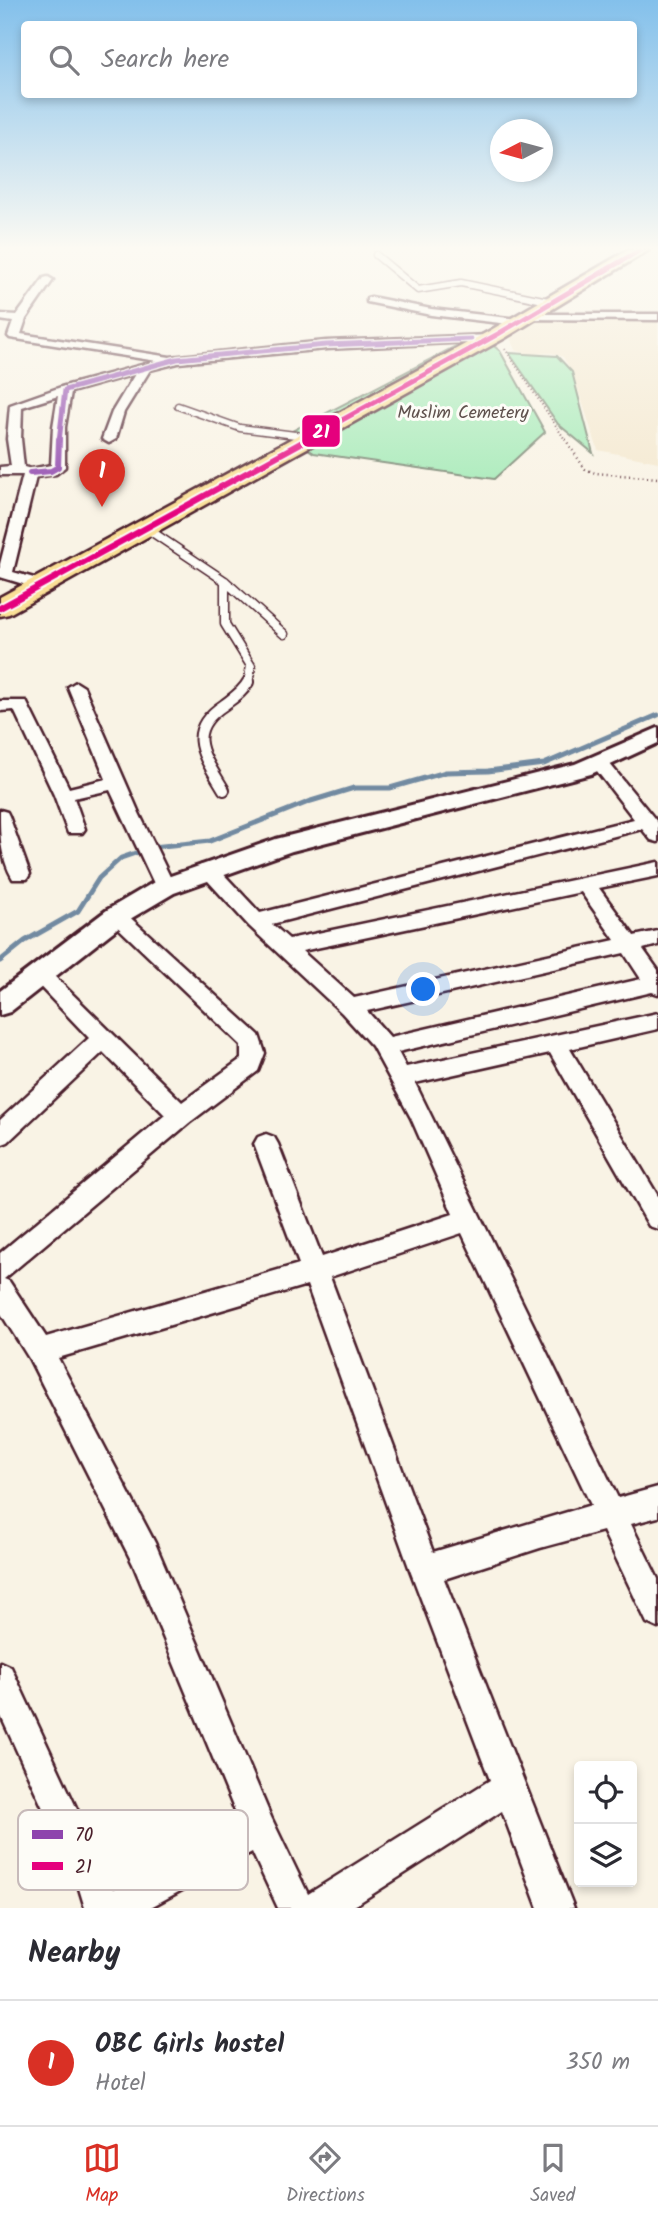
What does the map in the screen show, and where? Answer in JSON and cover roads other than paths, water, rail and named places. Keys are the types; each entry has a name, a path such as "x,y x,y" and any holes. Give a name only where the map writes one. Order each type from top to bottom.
{"main road":[{"path":"0,608 490,339"}],"street":[{"path":"36,339 103,351 177,359"},
{"path":"0,407 16,405 177,359 326,345 438,339"},
{"path":"109,439 118,412 146,367"},
{"path":"0,471 51,471 58,467 59,427 65,390"},
{"path":"16,405 14,439 24,471 2,574 43,585"},
{"path":"76,687 115,783 164,887"},
{"path":"0,706 20,705 63,795 75,829"},
{"path":"0,1004 116,916 164,887 285,845 583,769 658,735"},
{"path":"256,921 652,829 599,762"},
{"path":"63,795 115,783"},
{"path":"0,816 20,874"},
{"path":"286,947 658,869"},
{"path":"208,870 256,921 350,1007 384,1047 422,1116 468,1220 658,1612"},
{"path":"384,1047 657,985 585,883"},
{"path":"0,1269 181,1116 250,1065 254,1049 251,1041 116,916"},
{"path":"350,1007 658,938"},
{"path":"39,975 181,1116"},
{"path":"400,1077 658,1021"},
{"path":"0,1135 103,1039"},
{"path":"556,1044 658,1218"},
{"path":"266,1144 425,1570 556,1908"},
{"path":"40,1351 315,1271 468,1220"},
{"path":"0,1289 40,1351 144,1554 259,1829 296,1908"},
{"path":"425,1570 658,1502"},
{"path":"0,1678 61,1810"},
{"path":"319,1908 509,1787"},
{"path":"248,1835 259,1829"},
{"path":"97,1890 103,1908"},
{"path":"114,1908 147,1890"}],"lane":[{"path":"178,406 240,428 311,438"},
{"path":"146,528 225,581 284,634"},
{"path":"224,790 202,747 200,729 206,719 247,686 253,673 225,624 225,581"}],"waterway":[{"path":"0,961 25,941 78,911 99,878 121,858 153,847 210,841 311,801 354,788 390,788 446,772 488,771 544,764 658,715"}],"place":[{"name":"OBC Girls hostel","path":"102,507"}],"park label":[{"name":"Muslim Cemetery","path":"463,412"}]}
